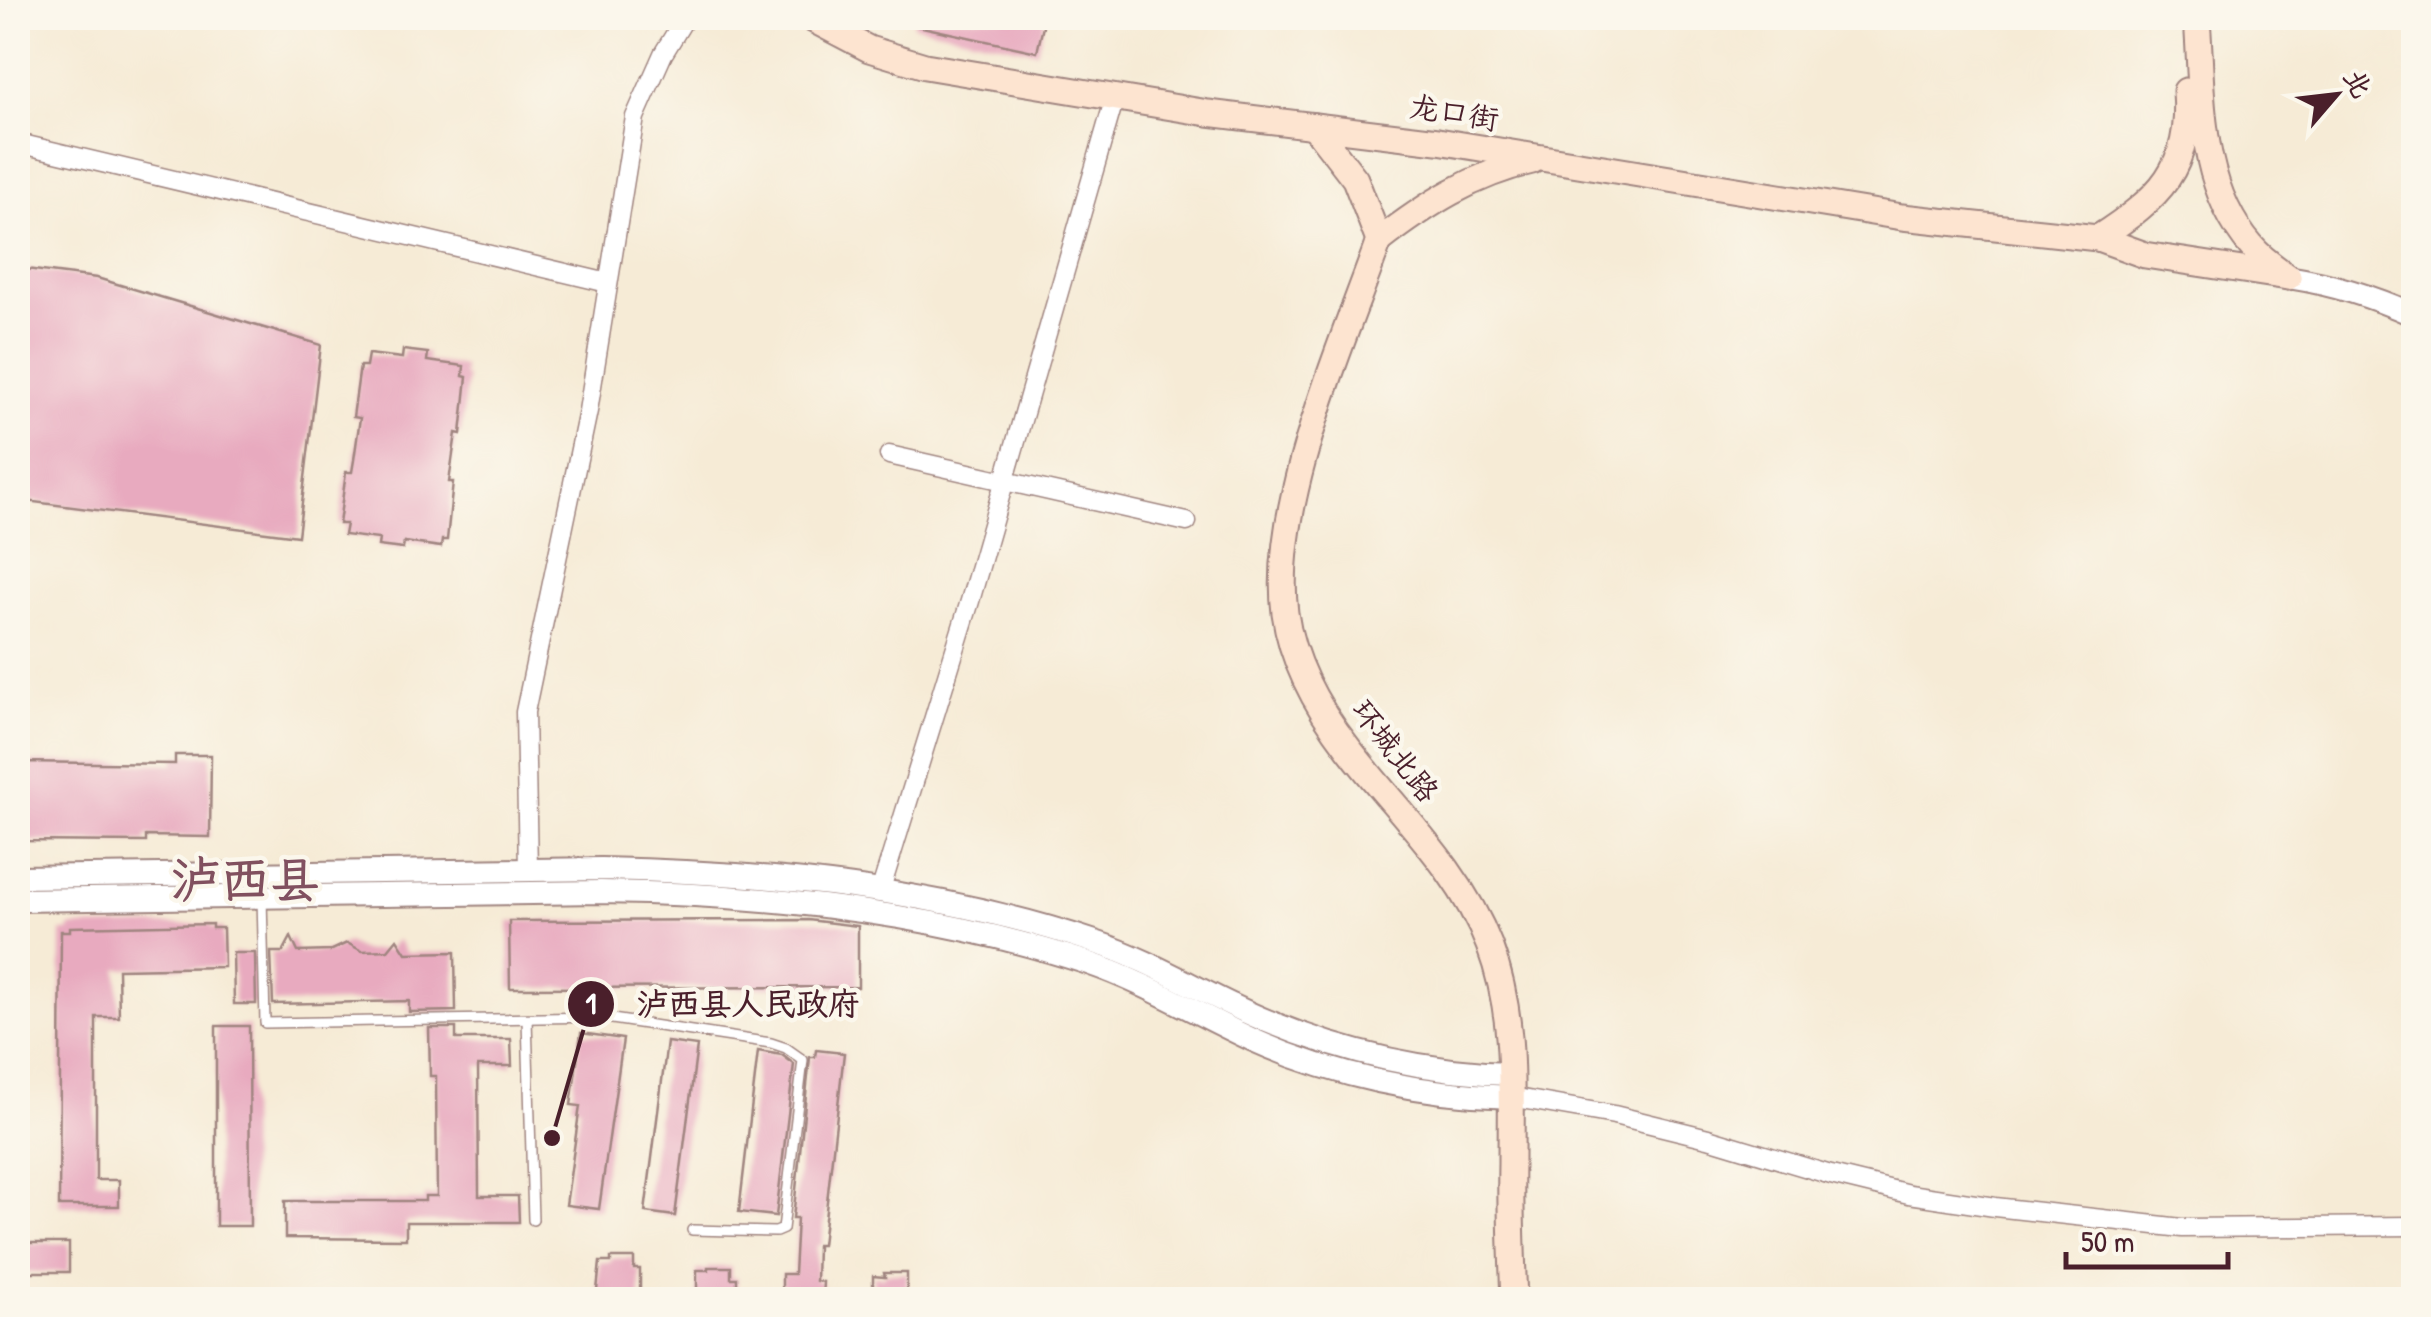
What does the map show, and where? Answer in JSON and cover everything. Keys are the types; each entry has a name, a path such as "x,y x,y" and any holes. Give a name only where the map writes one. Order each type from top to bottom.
{"main road":[{"name":"龙口街","path":"810,18 896,58 1115,98 1438,141 1902,217 2098,238 2144,255 2288,277"},
{"path":"2098,238 2151,201 2181,154 2188,120 2181,18"},
{"path":"2197,18 2212,179 2240,232 2255,251 2288,277"},
{"path":"1314,126 1356,178 1379,241 1466,182 1538,160"},
{"name":"环城北路","path":"1379,241 1312,430 1285,550 1286,617 1298,662 1328,721 1453,876 1480,923 1504,996 1510,1086 1514,1300"}],"street":[{"path":"528,870 525,712 588,412 635,117 685,18"},
{"path":"880,892 1005,481 1115,98"},
{"path":"18,143 608,282"},
{"path":"2288,277 2332,284 2414,316"},
{"path":"889,455 1187,522"},
{"path":"18,877 688,871 880,892 1092,941 1166,970 1266,1020 1355,1052 1510,1086 1909,1194 2182,1228 2414,1226"},
{"path":"18,900 670,893 808,904 947,928 1085,962 1157,990 1257,1042 1322,1066 1406,1087 1510,1086"}],"lane":[{"path":"262,896 265,1023 599,1018 778,1045 803,1060 784,1229 692,1230"},
{"path":"527,1019 532,1220"}],"building":[{"path":"914,18 1045,18 1037,52 913,25"},
{"path":"18,268 97,278 321,345 298,536 18,500"},
{"path":"403,350 428,353 427,361 464,366 463,376 467,377 461,434 456,433 449,482 453,482 447,540 442,540 441,547 404,542 403,549 378,546 379,539 344,535 346,524 339,524 346,472 352,472 360,418 353,417 360,366 366,366 368,354 402,358"},
{"path":"175,755 211,755 210,837 146,836 146,842 18,841 18,762 175,764"},
{"path":"808,920 858,926 858,987 510,988 509,921"},
{"path":"212,924 212,928 223,928 224,967 118,969 119,1017 96,1017 96,1180 119,1180 119,1206 59,1206 61,931 70,931 70,927"},
{"path":"291,937 298,952 330,951 347,943 362,951 388,950 397,939 406,953 455,952 456,1011 409,1012 409,1001 273,1004 271,952 283,952"},
{"path":"233,953 255,953 256,1004 234,1004"},
{"path":"216,1026 249,1026 250,1226 216,1226"},
{"path":"429,1028 456,1028 456,1039 511,1039 512,1066 478,1066 479,1196 518,1196 519,1222 406,1222 406,1239 285,1238 285,1201 425,1201 425,1196 437,1196 436,1076 430,1076"},
{"path":"581,1033 623,1039 599,1209 566,1205 580,1106 571,1105"},
{"path":"667,1042 697,1046 675,1216 645,1212"},
{"path":"816,1050 844,1053 822,1245 817,1245 816,1281 823,1282 822,1300 782,1300 782,1274 794,1274 797,1218 793,1218 810,1057 815,1057"},
{"path":"758,1051 782,1055 794,1064 776,1216 739,1212"},
{"path":"18,1243 69,1243 69,1272 18,1272"},
{"path":"611,1258 634,1258 634,1269 640,1269 640,1300 596,1300 600,1262 611,1262"},
{"path":"731,1267 731,1278 737,1278 737,1300 697,1300 697,1270"},
{"path":"884,1273 907,1273 907,1300 873,1300 873,1276 885,1277"}],"place":[{"name":"泸西县人民政府","path":"552,1138"}],"district":[{"name":"泸西县","path":"245,879"}]}
